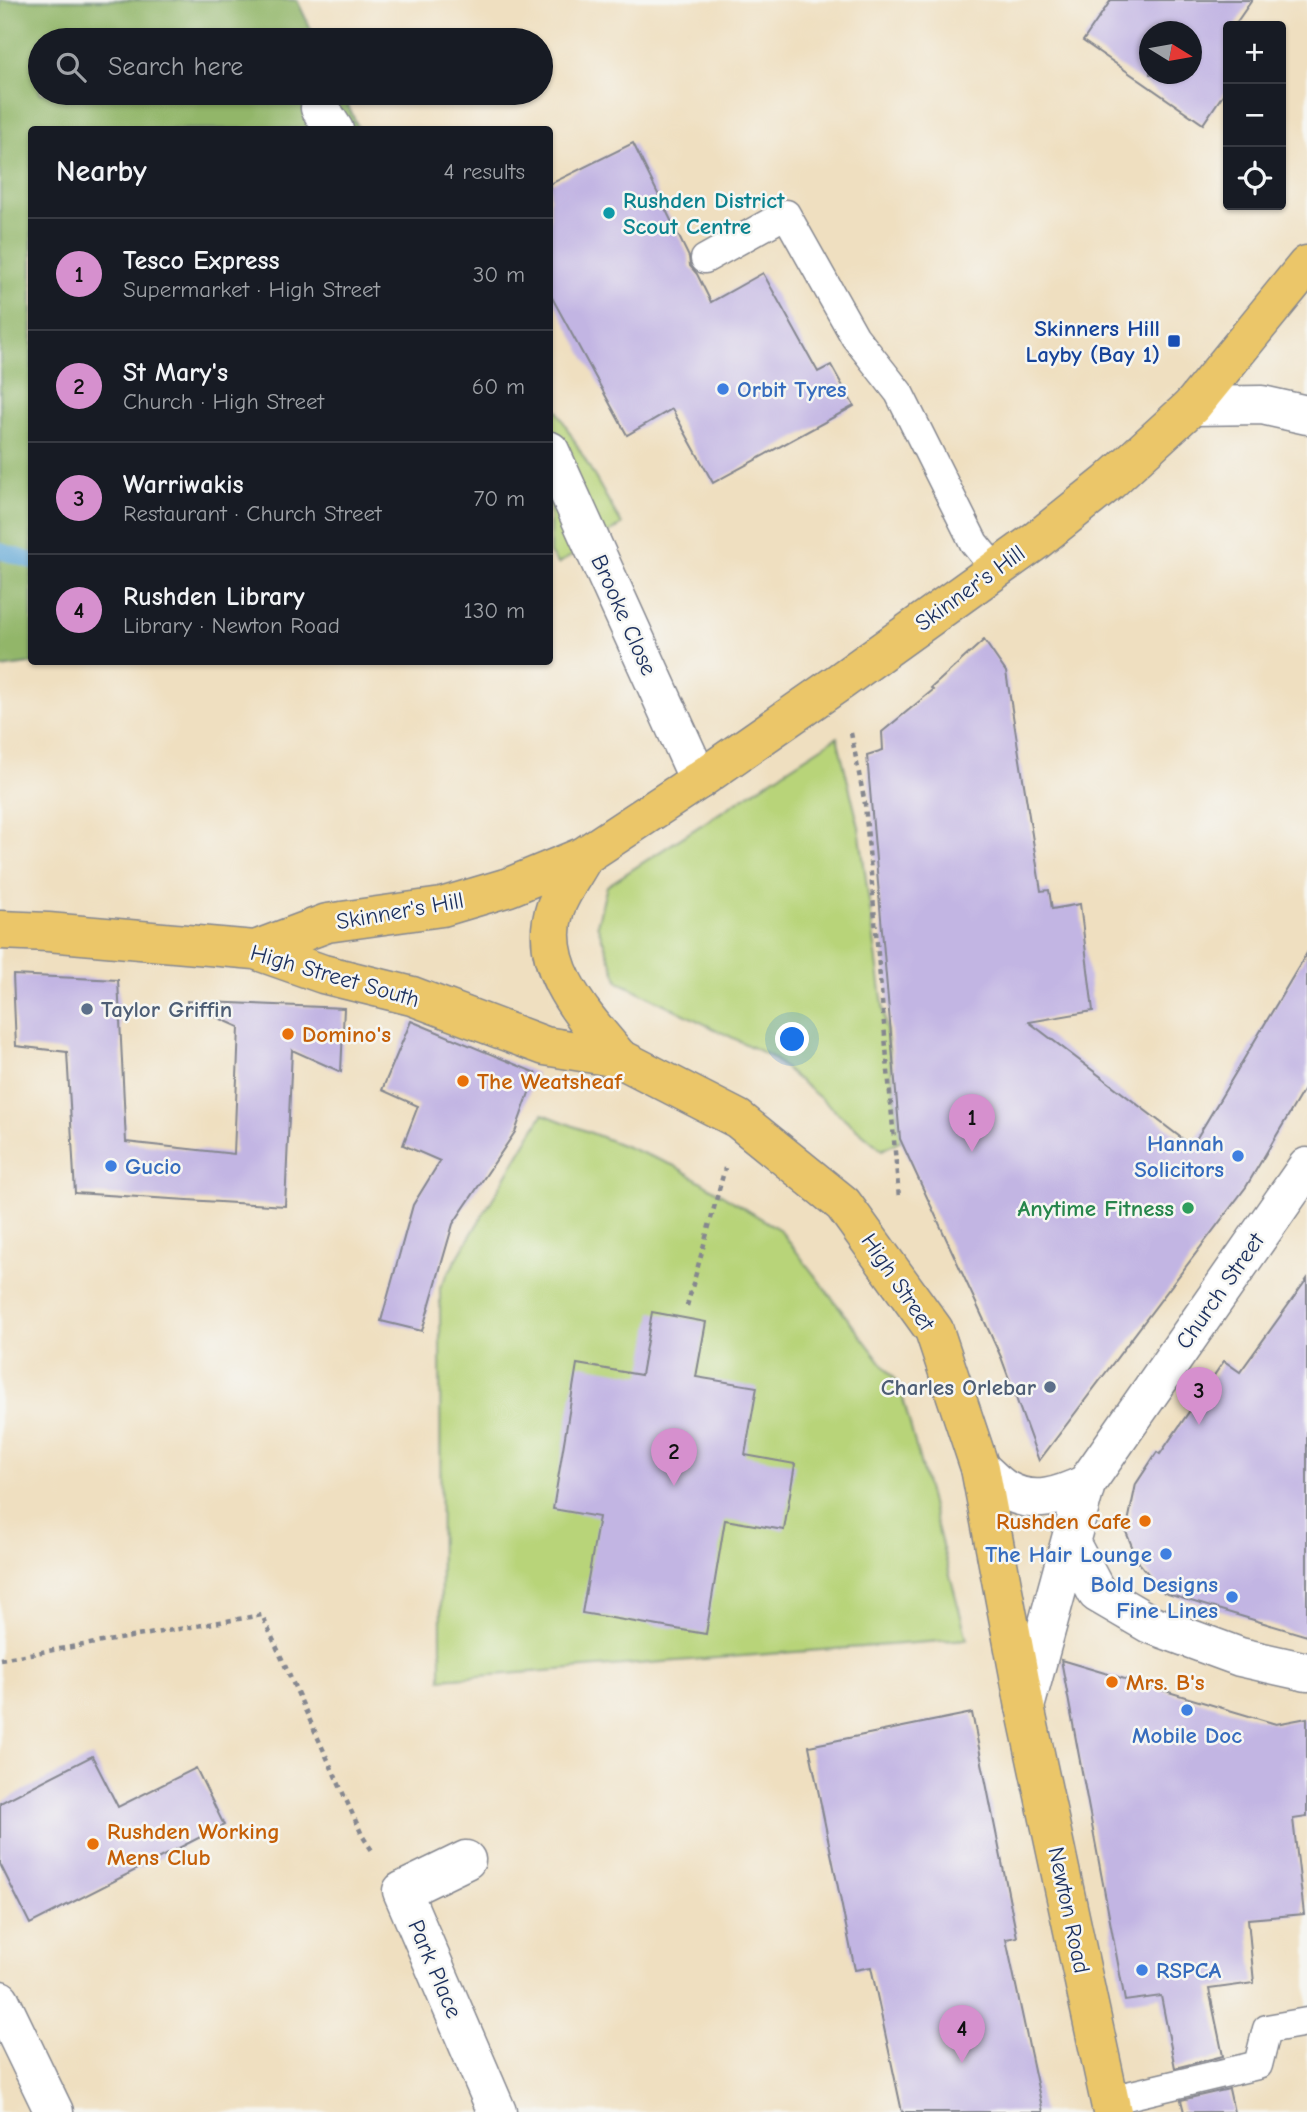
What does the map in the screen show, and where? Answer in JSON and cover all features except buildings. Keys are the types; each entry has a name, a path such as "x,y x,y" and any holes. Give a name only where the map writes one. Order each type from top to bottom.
{"main road":[{"name":"Skinner's Hill","path":"255,950 327,923 455,904 509,887 584,856 841,681 996,570 1108,483 1192,406 1307,265"},
{"name":"Skinner's Hill","path":"584,856 555,909 553,958 574,1003 619,1058"},
{"name":"High Street South","path":"0,930 255,950 323,974 412,996 545,1046 619,1058"},
{"name":"High Street","path":"619,1058 738,1119 843,1204 934,1330 981,1468 1025,1707"},
{"name":"Newton Road","path":"1025,1707 1111,2106"}],"street":[{"path":"1192,406 1262,405 1307,415"},
{"name":"Brooke Close","path":"553,458 699,780"},
{"name":"Church Street","path":"1025,1707 1086,1483 1307,1167"},
{"path":"981,1468 1006,1490 1032,1498 1060,1496 1086,1483"},
{"path":"1071,1544 1097,1593 1150,1623 1240,1657 1307,1672"},
{"name":"Park Place","path":"466,1860 402,1891 497,2112"},
{"path":"0,2000 54,2112"}],"lane":[{"path":"705,259 786,214 855,337 899,393 974,543 996,570"},
{"path":"1111,2106 1258,2065 1267,2029 1307,2022"}],"path":[{"path":"841,681 865,804 900,1208"},
{"path":"687,1306 738,1119"},
{"path":"0,1659 262,1615 363,1838 402,1891"}],"green space":[{"path":"0,0 297,0 310,28 28,28 28,105 348,105 358,126 28,126 28,664 0,668"},
{"path":"553,403 622,525 558,564 553,557"},
{"path":"837,737 859,827 901,1140 882,1150 770,1056 619,982 597,925 607,886"},
{"path":"543,1114 675,1166 780,1230 900,1387 967,1639 441,1679 440,1287"}],"waterway":[{"path":"0,551 28,560"}],"place":[{"name":"Rushden District Scout Centre","path":"609,213"},
{"name":"Skinners Hill Layby (Bay 1)","path":"1174,341"},
{"name":"Orbit Tyres","path":"723,389"},
{"name":"Taylor Griffin","path":"87,1009"},
{"name":"Domino's","path":"288,1034"},
{"name":"The Weatsheaf","path":"463,1081"},
{"name":"Tesco Express","path":"972,1152"},
{"name":"Hannah Solicitors","path":"1238,1156"},
{"name":"Gucio","path":"111,1166"},
{"name":"Anytime Fitness","path":"1188,1208"},
{"name":"Charles Orlebar","path":"1050,1387"},
{"name":"Warriwakis","path":"1199,1425"},
{"name":"St Mary's","path":"674,1486"},
{"name":"Rushden Cafe","path":"1145,1521"},
{"name":"The Hair Lounge","path":"1166,1554"},
{"name":"Bold Designs Fine Lines","path":"1232,1597"},
{"name":"Mrs. B's","path":"1112,1682"},
{"name":"Mobile Doc","path":"1187,1710"},
{"name":"Rushden Working Mens Club","path":"93,1844"},
{"name":"RSPCA","path":"1142,1970"},
{"name":"Rushden Library","path":"962,2063"}]}
